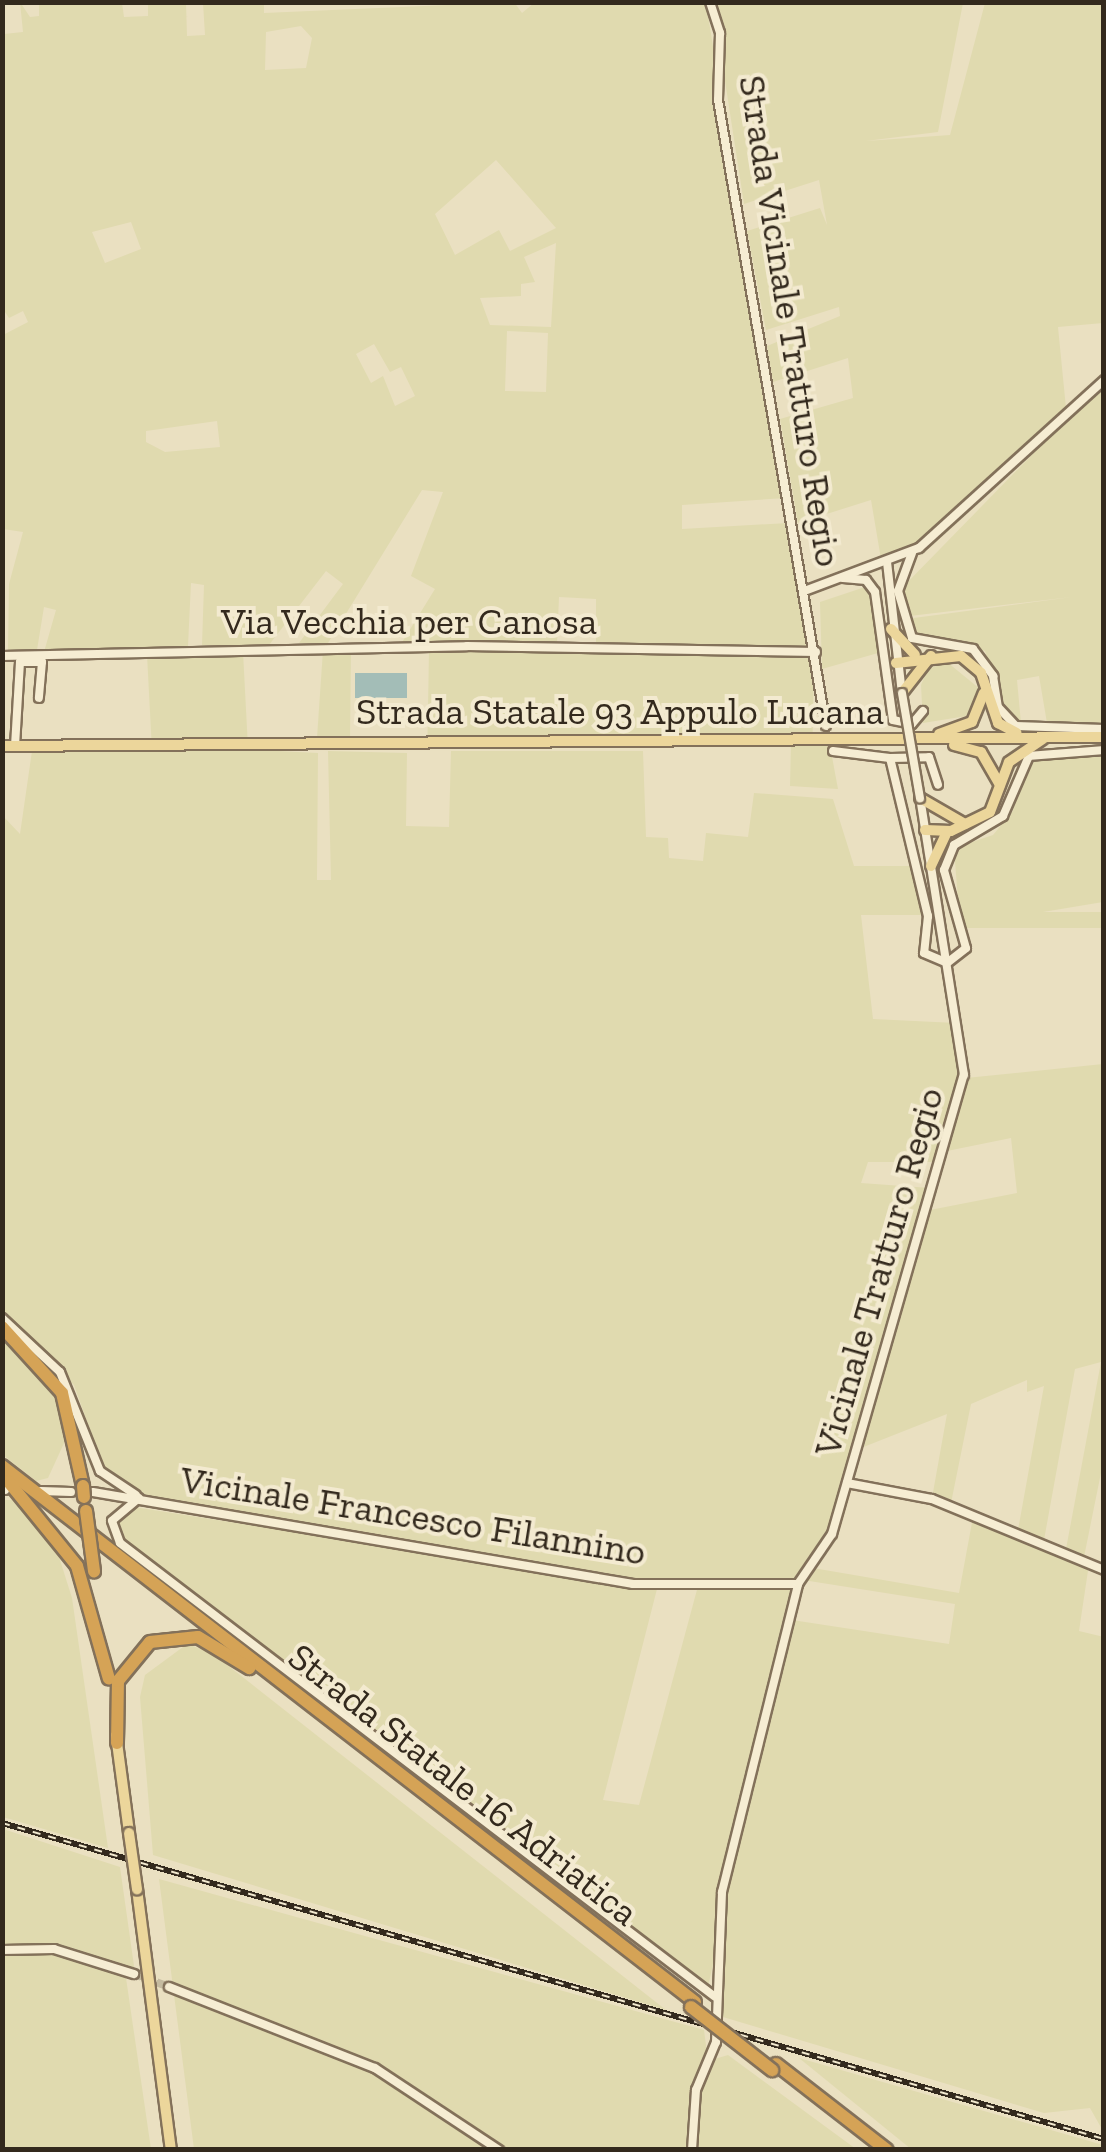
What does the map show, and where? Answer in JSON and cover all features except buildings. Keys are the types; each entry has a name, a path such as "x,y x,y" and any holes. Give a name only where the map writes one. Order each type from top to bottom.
{"highway":[{"path":"2,1328 62,1393 84,1496 109,1679"},
{"name":"Strada Statale 16 Adriatica","path":"2,1466 876,2150"},
{"path":"2,1475 77,1566 109,1679"},
{"name":"Strada Statale 16 Adriatica","path":"2,1475 693,2004"},
{"path":"117,1743 120,1677 154,1640 202,1638 264,1677"},
{"name":"Strada Statale 16 Adriatica","path":"774,2067 887,2150"}],"main road":[{"path":"891,629 916,659"},
{"path":"896,663 938,653 972,663 998,723 1048,737"},
{"path":"902,693 916,659"},
{"path":"908,740 972,722 984,686"},
{"path":"925,830 966,825 990,812 1016,754 1048,737"},
{"name":"Strada Statale 93 Appulo Lucana","path":"8,746 1104,737"},
{"path":"908,740 980,752 1001,787"},
{"path":"920,798 950,826"},
{"path":"931,866 950,826"},
{"path":"109,1679 171,2150"}],"street":[{"name":"Strada Vicinale Tratturo Regio","path":"710,2 720,33 718,100 807,590 826,726"},
{"path":"807,590 912,553 1104,380"},
{"path":"912,553 900,617 912,638 955,641 980,654 998,707 1016,726 1104,729"},
{"path":"884,588 887,562"},
{"path":"873,567 884,588"},
{"path":"843,578 866,580 875,592 893,720 912,724 923,711"},
{"name":"Vicinale Tratturo Regio","path":"798,1584 832,1534 962,1090 948,963 884,588"},
{"name":"Via Vecchia per Canosa","path":"2,656 467,646 816,652"},
{"path":"8,746 18,702 20,662 42,662 35,701 18,702"},
{"path":"890,758 928,916 924,953 948,963 966,948 944,870 954,844 1003,816 1029,756 1104,750"},
{"path":"833,751 890,758 929,757 938,785"},
{"path":"2,1318 60,1372 100,1472 139,1498 112,1521 120,1543 715,1997"},
{"path":"847,1484 932,1500 1104,1570"},
{"name":"Vicinale Francesco Filannino","path":"41,1491 139,1498 633,1584 798,1584"},
{"path":"692,2150 696,2090 716,2042 722,1892 798,1584"},
{"path":"2,1950 54,1949 134,1974"},
{"path":"169,1987 375,2068 499,2150"}],"shaded area":[{"path":"20,2 30,17 39,16 39,3 122,3 124,17 148,16 148,3 186,3 187,36 205,35 203,3 264,3 264,13 514,2 522,13 534,3 706,3 786,498 682,505 682,529 788,523 813,649 596,645 596,599 559,597 557,644 401,644 435,589 411,576 443,492 422,490 328,643 299,643 343,584 326,571 269,645 202,645 204,585 191,583 188,646 44,652 56,610 44,607 37,650 8,650 9,584 23,532 3,529 3,335 28,322 23,311 9,318 3,309 2,26 4,34 23,32","holes":["301,26 312,38 306,68 265,70 266,32","496,160 556,228 510,251 499,230 455,255 435,214","131,222 141,249 105,263 92,232","556,243 551,327 490,325 480,298 521,296 521,284 535,282 524,257","507,331 548,333 546,392 505,391","374,344 390,372 401,367 415,396 395,406 383,376 371,383 356,354","217,421 220,447 165,452 146,442 146,431"]},
{"path":"713,3 963,3 938,132 866,141 950,135 985,3 1103,3 1103,323 1058,327 1066,408 917,545 881,559 871,500 798,523 780,419 853,398 848,358 773,382 767,346 840,316 839,307 766,330 747,231 820,208 827,225 819,180 744,204"},
{"path":"1103,382 1103,728 1047,723 1039,676 1017,680 1021,723 1003,708 985,651 914,635 906,619 1072,597 901,617 899,591"},
{"path":"868,586 878,653 822,669 820,602"},
{"path":"323,650 351,650 350,738 317,738"},
{"path":"429,651 814,658 812,744 427,737"},
{"path":"243,652 248,740 152,745 147,657"},
{"path":"947,662 980,689 973,715 923,723 921,685 928,669"},
{"path":"791,744 830,746 838,789 790,786"},
{"path":"237,749 318,753 317,880 331,880 328,751 407,753 406,826 449,827 451,751 643,751 646,837 668,838 669,858 703,861 706,833 748,837 754,793 833,799 854,866 910,866 924,915 861,915 873,1019 956,1023 960,1079 937,1162 868,1162 861,1183 930,1188 834,1516 800,1579 641,1582 152,1500 105,1472 74,1385 3,1314 2,815 20,834 32,751"},
{"path":"1103,754 1103,902 960,926 954,848 993,835 1013,811 1022,768 1038,758"},
{"path":"966,912 1103,912 1103,928 966,928"},
{"path":"1103,1064 1104,1458 1084,1557 1066,1549 1101,1362 1075,1369 1044,1540 1018,1530 1044,1386 1027,1392 1027,1380 971,1404 951,1503 932,1498 947,1414 861,1448 930,1210 1017,1193 1011,1138 947,1151 966,1078"},
{"path":"2,1333 64,1405 65,1441 48,1478 36,1481 3,1455"},
{"path":"3,1500 16,1500 54,1541 72,1598 108,1848 3,1817"},
{"path":"134,1507 657,1589 603,1800 639,1805 698,1586 794,1588 708,1987 440,1783 450,1782 453,1765 442,1762 436,1780 121,1539 117,1516"},
{"path":"973,1517 1089,1564 1079,1631 1104,1637 1103,2131 1090,2108 1044,2113 723,2017 716,1972 728,1880 792,1620 949,1644 955,1604 803,1580 813,1568 959,1593"},
{"path":"187,1644 212,1653 666,2010 153,1855 140,1697 145,1675"},
{"path":"3,1829 120,1867 135,1973 55,1948 3,1949"},
{"path":"159,1879 704,2030 708,2061 728,2055 856,2149 194,2149"},
{"path":"57,1952 126,1978 151,2149 3,2149 2,1955"},
{"path":"799,2058 1103,2145 1103,2149 911,2149"}],"water":[{"path":"355,673 407,673 407,698 355,698"}],"tunnel":[{"path":"134,1974 169,1987"}],"railway":[{"path":"2,1823 1104,2139"}]}
